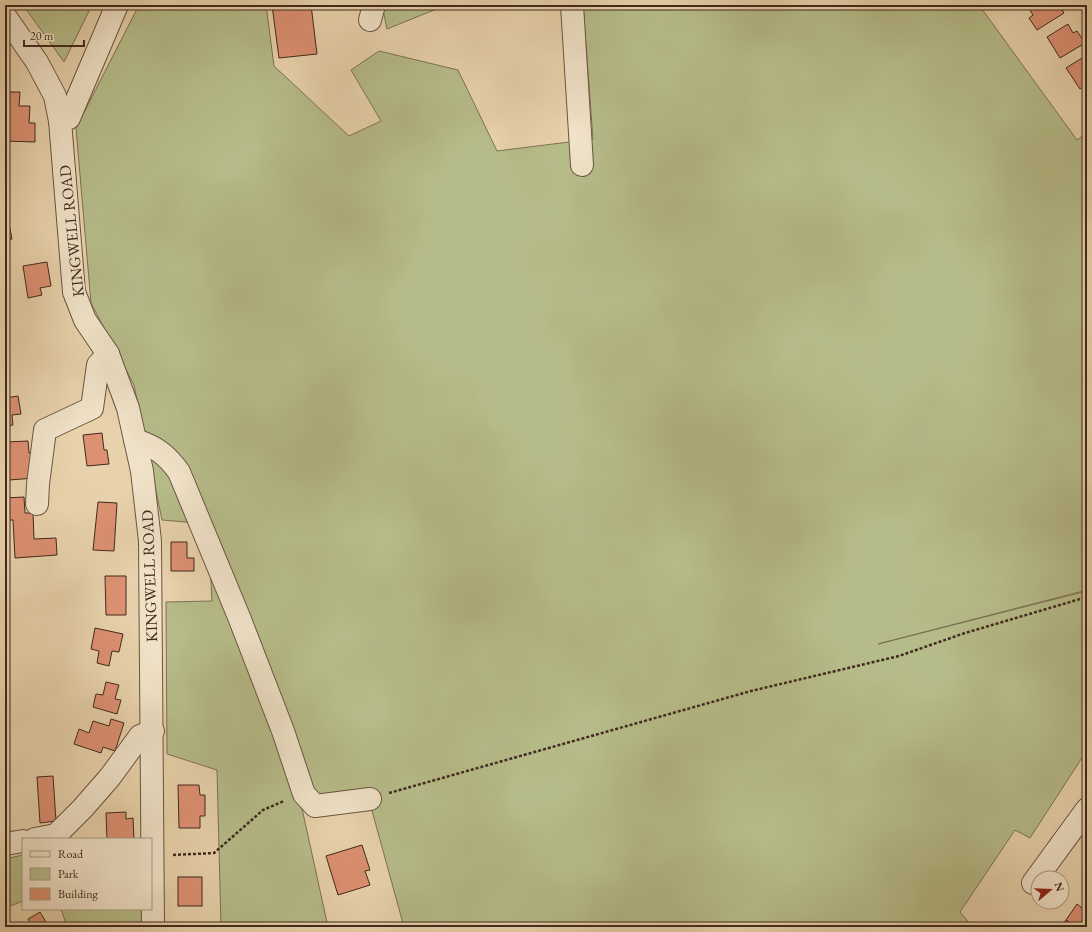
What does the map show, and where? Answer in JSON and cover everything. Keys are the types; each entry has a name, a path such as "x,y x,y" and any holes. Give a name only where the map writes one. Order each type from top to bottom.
{"street":[{"path":"60,121 69,118 117,5"},
{"path":"572,5 582,165"},
{"name":"KINGWELL ROAD","path":"5,16 37,62 55,96 60,121 74,292 84,320 108,354 128,408 142,471 150,541 153,731 153,927"},
{"path":"37,504 45,430 92,408 98,365 108,354"},
{"path":"135,440 162,452 171,460 179,472 239,617 283,731 304,794 315,806 370,799"},
{"path":"40,838 56,835 83,808 110,777 140,736 153,731"},
{"path":"1042,870 1087,809"},
{"path":"5,844 22,841"}],"path":[{"path":"370,799 751,691 899,656 965,633 1087,597"},
{"path":"153,856 214,854 263,810 304,794"}],"green space":[{"path":"23,5 92,5 64,62"},
{"path":"139,5 266,5 274,66 349,136 381,121 351,70 379,51 458,70 497,151 593,139 583,5 979,5 1077,140 1087,133 1087,590 878,644 1087,591 1087,750 1030,838 1015,830 960,912 973,927 404,927 366,789 301,804 328,927 221,927 217,770 167,754 166,602 212,601 208,524 162,520 134,385 91,303 76,128"},
{"path":"382,5 444,5 444,6 387,29"},
{"path":"22,855 22,901 5,908 5,859"},
{"path":"61,910 146,910 146,927 67,927"}],"building":[{"path":"272,5 311,5 317,54 279,58"},
{"path":"1027,5 1059,5 1064,13 1037,30 1029,18 1033,15"},
{"path":"1068,24 1073,33 1077,31 1085,43 1060,58 1047,37"},
{"path":"1087,55 1087,84 1080,89 1066,68"},
{"path":"5,92 20,92 19,106 30,106 29,123 35,123 35,142 5,141"},
{"path":"5,208 7,208 9,224 5,224"},
{"path":"5,224 9,224 12,239 5,240"},
{"path":"47,262 51,286 40,288 42,295 28,298 23,266"},
{"path":"18,396 21,414 12,415 13,425 5,426 5,398"},
{"path":"102,433 104,450 107,450 109,464 87,466 83,435"},
{"path":"28,441 29,453 36,452 35,478 9,480 6,442"},
{"path":"24,497 25,513 33,513 34,539 56,538 57,555 15,558 13,520 5,520 5,498"},
{"path":"98,502 117,503 114,551 93,550"},
{"path":"171,542 187,542 187,558 194,558 194,571 171,571"},
{"path":"105,576 126,576 126,615 106,615"},
{"path":"95,628 123,634 119,652 112,651 109,666 97,663 99,651 91,649"},
{"path":"106,682 119,685 115,699 121,700 117,714 93,707 96,694 103,695"},
{"path":"111,719 124,723 115,751 103,747 101,753 74,744 79,729 89,733 93,721 109,726"},
{"path":"53,776 56,821 40,823 37,777"},
{"path":"178,785 199,785 200,795 205,795 205,816 200,816 200,828 179,828"},
{"path":"126,812 126,819 133,818 134,838 107,838 106,813"},
{"path":"362,845 370,870 365,871 370,885 338,895 326,856"},
{"path":"178,877 202,877 202,906 178,906"},
{"path":"1077,904 1087,912 1087,927 1076,927 1066,920"},
{"path":"40,912 49,927 33,927 28,919"},
{"path":"1066,920 1076,927 1061,927"}]}
